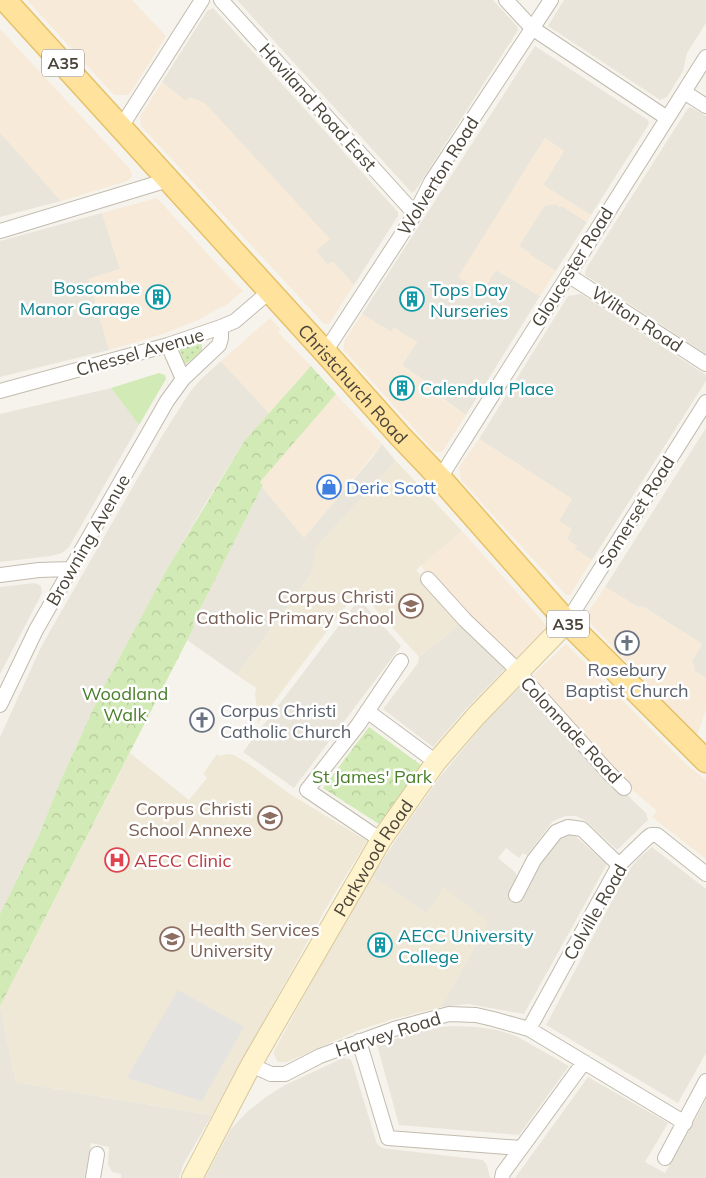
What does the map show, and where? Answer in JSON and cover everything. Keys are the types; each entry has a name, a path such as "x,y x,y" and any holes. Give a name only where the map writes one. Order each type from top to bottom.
{"main road":[{"name":"Christchurch Road","path":"4,0 326,352 567,622 704,753"},
{"name":"Parkwood Road","path":"192,1178 252,1065 381,840 436,762 476,716 567,622"}],"street":[{"path":"121,127 202,0"},
{"name":"Haviland Road East","path":"221,0 414,214"},
{"path":"506,0 532,28 667,118"},
{"name":"Wolverton Road","path":"326,352 414,214 431,182 551,0"},
{"name":"Gloucester Road","path":"440,478 706,57"},
{"path":"684,92 706,106"},
{"path":"0,231 168,180"},
{"name":"Wilton Road","path":"568,275 706,364"},
{"name":"Chessel Avenue","path":"0,391 168,345 221,327 235,320 270,291"},
{"name":"Browning Avenue","path":"0,705 36,630 168,401 183,379 219,345 222,338 221,327"},
{"path":"168,345 183,379"},
{"name":"Somerset Road","path":"567,622 706,402"},
{"path":"0,575 39,570 70,569"},
{"name":"Colonnade Road","path":"428,579 465,620 511,664 616,782 624,788"},
{"path":"381,840 307,790 367,711 401,661"},
{"path":"367,711 436,762"},
{"path":"516,894 534,860 556,832 568,827 582,829 619,865"},
{"name":"Colville Road","path":"529,1029 619,865 647,838 655,835 706,874"},
{"name":"Harvey Road","path":"252,1065 271,1074 285,1074 320,1056 394,1029 449,1014 484,1017 529,1029 685,1123"},
{"path":"359,1041 388,1138 521,1148"},
{"path":"502,1178 521,1148 584,1062"},
{"path":"665,1158 706,1081"},
{"path":"93,1178 97,1154"}],"shaded area":[{"path":"27,0 132,0 166,36 129,95 114,95"},
{"path":"237,0 493,0 517,26 518,30 412,193"},
{"path":"564,0 706,0 706,23 687,53 683,71 667,97 660,100 548,26"},
{"path":"213,8 398,212 398,216 354,285 333,262 327,264 316,251 329,238 185,101 162,82 207,11"},
{"path":"0,29 130,169 131,178 127,181 61,201 0,133"},
{"path":"535,46 648,120 649,124 591,215 543,185 564,151 545,138 459,277 496,270 540,296 466,415 442,398 444,394 402,365 417,342 394,328 391,332 362,314"},
{"path":"162,82 185,100 190,97 205,103 330,239 316,251 327,264 333,262 354,285 329,324 324,324 141,126 140,117"},
{"path":"688,108 692,108 706,116 706,354 585,275 587,267"},
{"path":"0,133 9,142 61,201 0,217"},
{"path":"545,138 564,151 543,185 591,215 587,222 562,206 560,207 556,204 544,206 519,246 556,271 540,296 496,270 482,293 458,277"},
{"path":"157,198 243,291 224,307 196,321 163,334 109,350 89,279 120,269 102,213"},
{"path":"556,204 587,222 556,271 519,246 544,206"},
{"path":"102,213 120,269 89,279 109,350 0,377 0,241"},
{"path":"581,294 706,375 706,381 592,560 575,549 567,539 559,521 572,499 479,439 568,296"},
{"name":"Calendula Place","path":"362,314 391,332 394,328 417,342 402,365 444,394 442,399 466,415 442,452 435,452 343,349 345,340"},
{"path":"270,318 280,329 278,332 311,366 269,413 221,361"},
{"path":"221,361 269,413 245,440 168,567 101,692 60,782 39,835 0,914 0,737 42,645 162,436 190,392"},
{"path":"111,388 139,425 69,547 62,553 51,556 0,562 0,414"},
{"path":"336,394 382,444 304,538 262,487 263,485 260,482"},
{"path":"706,428 706,678 694,671 695,668 692,661 702,644 642,606 640,608 605,587"},
{"path":"479,439 572,499 559,521 572,529 567,539 577,546 575,549 592,560 570,595 566,595 461,480 459,467"},
{"path":"382,444 396,461 319,544 310,576 237,675 187,640 194,627 193,623 262,487 304,537"},
{"name":"Corpus Christi Catholic Primary School","path":"396,461 462,531 416,570 463,622 419,657 358,590 258,723 256,688 237,675 310,576 316,549 319,544"},
{"path":"462,531 547,626 546,630 513,662 464,614 421,566"},
{"path":"35,583 41,586 42,593 0,674 0,587"},
{"path":"605,587 640,608 641,606 702,644 692,661 695,668 694,671 706,678 706,710 697,735 668,708 585,617"},
{"path":"359,599 401,646 294,788 243,752"},
{"path":"463,622 508,666 465,710 433,747 383,709 418,663 419,657"},
{"path":"566,644 687,765 706,780 706,859 652,817 657,811 631,789 530,678"},
{"path":"521,686 613,789 623,791 646,813 648,820 617,850 586,821 576,816 565,816 553,821 527,855 523,853 519,858 506,848 498,858 515,872 517,877 516,883 509,896 519,902 537,869 561,836 566,833 574,835 607,864 524,1014 468,1004 441,1007 484,930 444,888 427,914 372,876 440,777 487,720"},
{"name":"Health Services University","path":"130,753 189,800 207,778 203,774 217,754 220,756 234,755 290,794 367,841 326,908 212,1115 16,1082 0,1006"},
{"path":"652,847 706,889 706,1053 678,1103 546,1025 628,871"},
{"name":"Health Services University","path":"372,876 426,913 444,888 489,922 441,1007 359,1030 287,1062 278,1062 274,1051"},
{"path":"178,990 244,1027 202,1101 127,1078"},
{"path":"0,1006 16,1082 212,1115 183,1165 179,1178 121,1178 121,1174 112,1172 108,1164 109,1147 91,1143 85,1178 0,1178"},
{"path":"455,1026 497,1030 516,1036 569,1066 519,1135 399,1125 377,1045 417,1032 439,1027"},
{"path":"343,1058 350,1059 352,1062 377,1144 382,1148 483,1160 487,1165 490,1178 205,1178 231,1129 247,1112 285,1085"},
{"path":"588,1077 668,1123 645,1162 665,1173 706,1100 706,1178 515,1178"}],"green space":[{"path":"197,342 202,345 202,351 186,364 184,363 179,348"},
{"name":"Woodland Walk","path":"311,366 336,394 260,482 263,485 193,623 194,627 0,1006 0,914 39,835 60,782 101,692 168,567 245,440"},
{"path":"159,373 165,375 166,379 139,425 111,388"},
{"name":"St James' Park","path":"369,727 421,765 379,824 323,788"}],"place":[{"name":"Boscombe Manor Garage","path":"158,297"},
{"name":"Tops Day Nurseries","path":"412,299"},
{"name":"Calendula Place","path":"402,388"},
{"name":"Deric Scott","path":"329,487"},
{"name":"Corpus Christi Catholic Primary School","path":"411,606"},
{"name":"Rosebury Baptist Church","path":"627,643"},
{"name":"Corpus Christi Catholic Church","path":"202,720"},
{"name":"Corpus Christi School Annexe","path":"270,818"},
{"name":"AECC Clinic","path":"117,860"},
{"name":"Health Services University","path":"172,939"},
{"name":"AECC University College","path":"380,945"}]}
